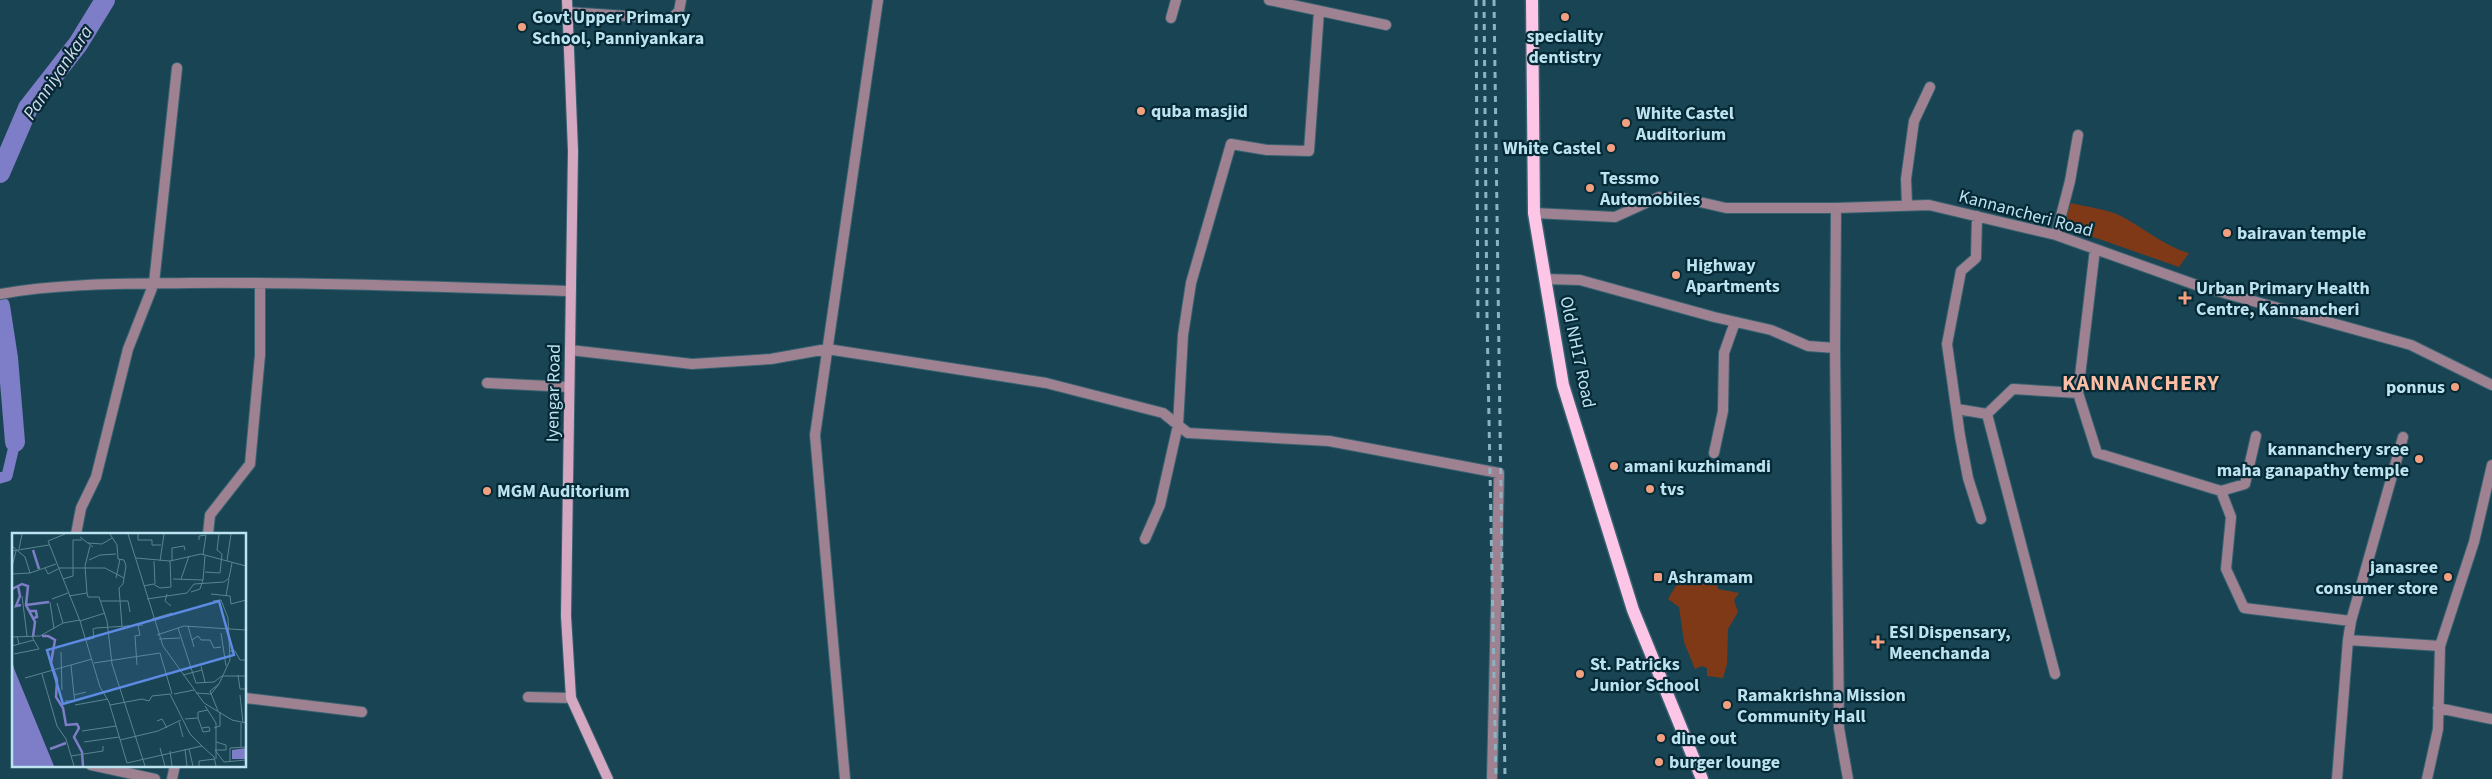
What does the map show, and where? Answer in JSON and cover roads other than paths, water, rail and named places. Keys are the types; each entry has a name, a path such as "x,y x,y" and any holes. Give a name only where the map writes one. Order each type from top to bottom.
{"main road":[{"name":"Iyengar Road","path":"567,0 573,151 566,616 571,698 608,779"},
{"name":"Old NH17 Road","path":"1532,0 1534,213 1563,385 1633,610 1702,779"}],"street":[{"path":"567,12 671,20 676,17 681,0"},
{"path":"845,779 815,435 878,0"},
{"path":"1172,18 1176,0"},
{"path":"1269,0 1386,26"},
{"path":"1145,539 1160,505 1178,425 1183,335 1191,283 1231,144 1267,150 1308,151 1319,11"},
{"path":"76,533 81,508 96,477 128,349 154,284 177,68"},
{"path":"1907,205 1906,179 1914,122 1930,87"},
{"path":"2056,235 2070,180 2078,135"},
{"name":"Kannancheri Road","path":"1534,213 1615,217 1660,197 1678,197 1726,208 1836,208 1929,205 2056,235 2199,286 2411,345 2492,385"},
{"path":"1836,208 1835,348 1839,728 1848,779"},
{"path":"1977,216 1976,258 1961,271 1947,344 1968,478 1981,519"},
{"path":"2096,249 2078,394 2097,453 2221,491 2245,484 2256,436"},
{"path":"1545,279 1580,280 1771,330 1808,346 1835,348"},
{"path":"0,294 30,290 154,284 260,283 571,291"},
{"path":"208,533 210,515 250,464 260,355 260,283"},
{"path":"1714,453 1723,411 1724,353 1735,322"},
{"path":"570,350 692,364 772,359 827,349 1046,383 1163,413 1188,433 1329,441 1499,472 1492,779"},
{"path":"487,383 569,387"},
{"path":"1987,414 2013,389 2078,394"},
{"path":"1957,409 1987,414"},
{"path":"1987,414 2055,674"},
{"path":"2337,779 2348,640 2403,437"},
{"path":"2427,779 2438,729 2440,646 2474,542 2492,465"},
{"path":"2221,491 2231,517 2226,569 2244,608 2352,620"},
{"path":"2348,640 2440,646"},
{"path":"528,697 571,698"},
{"path":"246,698 362,712"},
{"path":"2438,708 2492,719"},
{"path":"96,766 154,779"},
{"path":"172,779 175,766"}],"waterway":[{"name":"Panniyankara","path":"0,173 28,108 78,44 105,0"},
{"name":"Panniyankara","path":"0,306 8,358 15,442"},
{"path":"0,478 7,476 15,442"}],"railway":[{"path":"1476,0 1478,321"},
{"path":"1484,0 1487,317 1496,779"},
{"path":"1494,0 1505,779"}],"place":[{"name":"speciality dentistry","path":"1565,17"},
{"name":"Govt Upper Primary School, Panniyankara","path":"522,27"},
{"name":"quba masjid","path":"1141,111"},
{"name":"White Castel Auditorium","path":"1626,123"},
{"name":"White Castel","path":"1611,148"},
{"name":"Tessmo Automobiles","path":"1590,188"},
{"name":"bairavan temple","path":"2227,233"},
{"name":"Highway Apartments","path":"1676,275"},
{"name":"Urban Primary Health Centre, Kannancheri","path":"2185,298"},
{"name":"ponnus","path":"2455,387"},
{"name":"kannanchery sree maha ganapathy temple","path":"2419,459"},
{"name":"amani kuzhimandi","path":"1614,466"},
{"name":"tvs","path":"1650,489"},
{"name":"MGM Auditorium","path":"487,491"},
{"name":"Ashramam","path":"1658,577"},
{"name":"janasree consumer store","path":"2448,577"},
{"name":"ESI Dispensary, Meenchanda","path":"1878,642"},
{"name":"St. Patricks Junior School","path":"1580,674"},
{"name":"Ramakrishna Mission Community Hall","path":"1727,705"},
{"name":"dine out","path":"1661,738"},
{"name":"burger lounge","path":"1659,762"}],"district":[{"name":"KANNANCHERY","path":"2141,382"}]}
